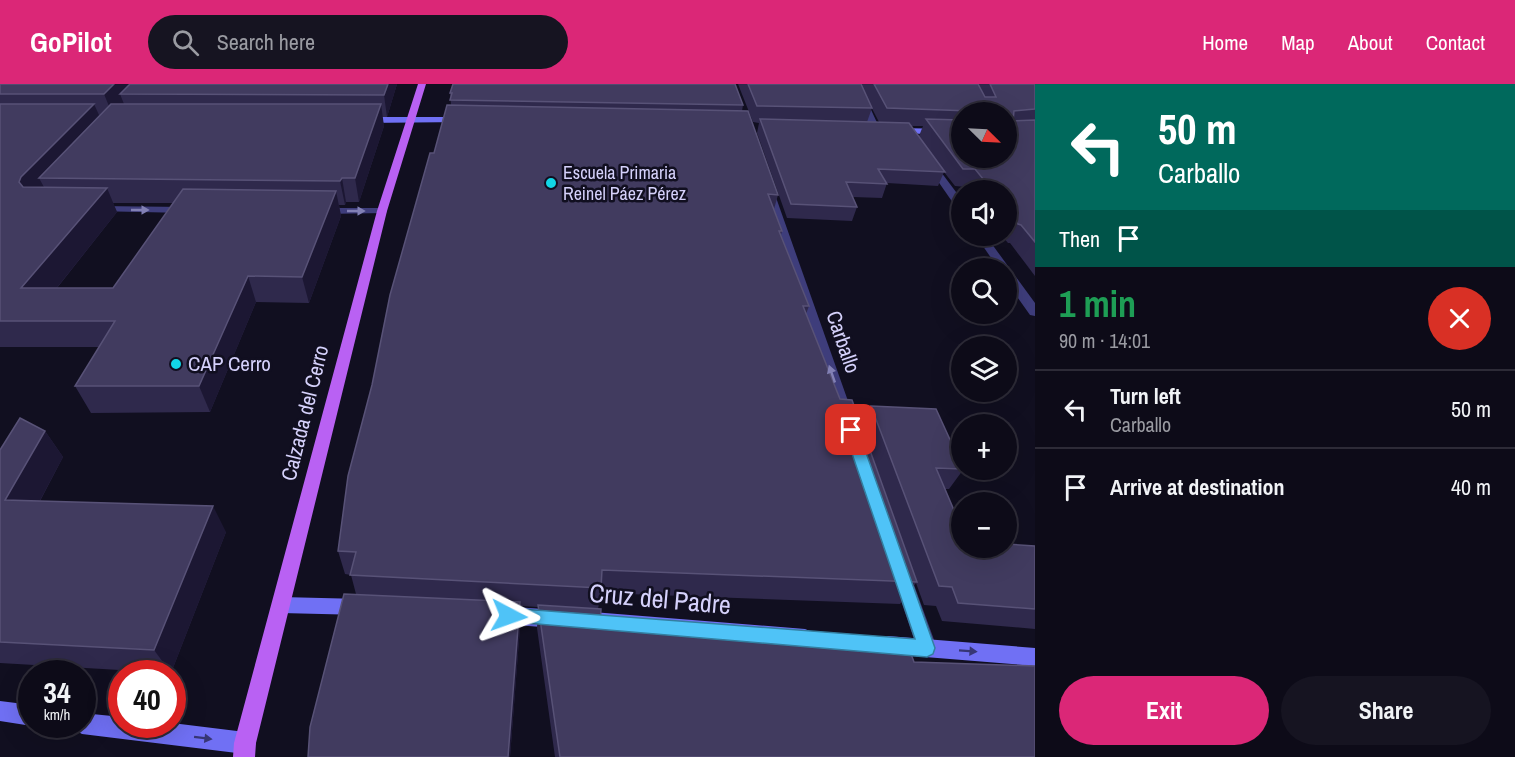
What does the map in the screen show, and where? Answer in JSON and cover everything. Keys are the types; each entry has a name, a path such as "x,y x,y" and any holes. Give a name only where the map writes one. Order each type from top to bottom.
{"main road":[{"name":"Calzada del Cerro","path":"245,750 382,211 422,84"}],"street":[{"path":"855,84 875,129"},
{"path":"351,120 468,120"},
{"path":"864,129 951,132"},
{"path":"907,130 914,140"},
{"path":"920,150 951,193"},
{"name":"Carballo","path":"765,180 854,436"},
{"path":"80,209 199,210"},
{"path":"307,211 382,211"},
{"path":"1017,287 1035,312"},
{"path":"896,559 927,648"},
{"path":"281,605 377,608"},
{"name":"Cruz del Padre","path":"482,614 821,639"},
{"path":"868,643 1035,657"},
{"path":"0,711 18,714"},
{"path":"96,725 245,750"}],"building":[{"path":"0,84 114,84 104,94 0,94"},
{"path":"130,84 388,84 384,95 120,94"},
{"path":"453,84 735,84 743,105 450,100"},
{"path":"748,84 861,84 872,108 757,106"},
{"path":"874,84 978,84 985,97 996,97 990,84 1035,84 1035,109 1017,111 1017,102 951,102 951,110 887,108"},
{"path":"0,104 94,104 21,177 19,182 23,187 107,188 21,288 113,288 183,189 336,191 302,277 248,276 199,386 75,386 115,321 0,321"},
{"path":"111,104 381,104 355,178 342,178 340,181 39,178"},
{"path":"447,105 748,111 778,195 768,194 782,231 779,231 809,306 803,306 840,399 852,400 917,582 602,570 601,588 350,575 356,552 338,551 348,476 372,385 390,295 430,153 434,153"},
{"path":"760,119 909,123 945,172 878,169 887,184 846,182 857,207 791,204"},
{"path":"926,119 951,120 951,153"},
{"path":"1035,120 1035,242 1017,223 1017,180 984,180 975,169 963,169 1017,168 1017,121"},
{"path":"871,406 936,409 951,442 951,469 936,468 951,503 951,558 1017,558 1017,545 1035,546 1035,609 958,603 952,587 939,586"},
{"path":"20,418 45,431 5,500 213,506 154,650 0,642 0,450"},
{"path":"344,594 520,602 508,757 308,757 310,727"},
{"path":"538,605 601,609 600,626 907,643 914,662 1035,666 1035,757 560,757"}],"place":[{"name":"Escuela Primaria Reinel Páez Pérez","path":"551,183"},
{"name":"CAP Cerro","path":"176,364"}],"route":[{"path":"509,616 927,648 851,430"}]}
